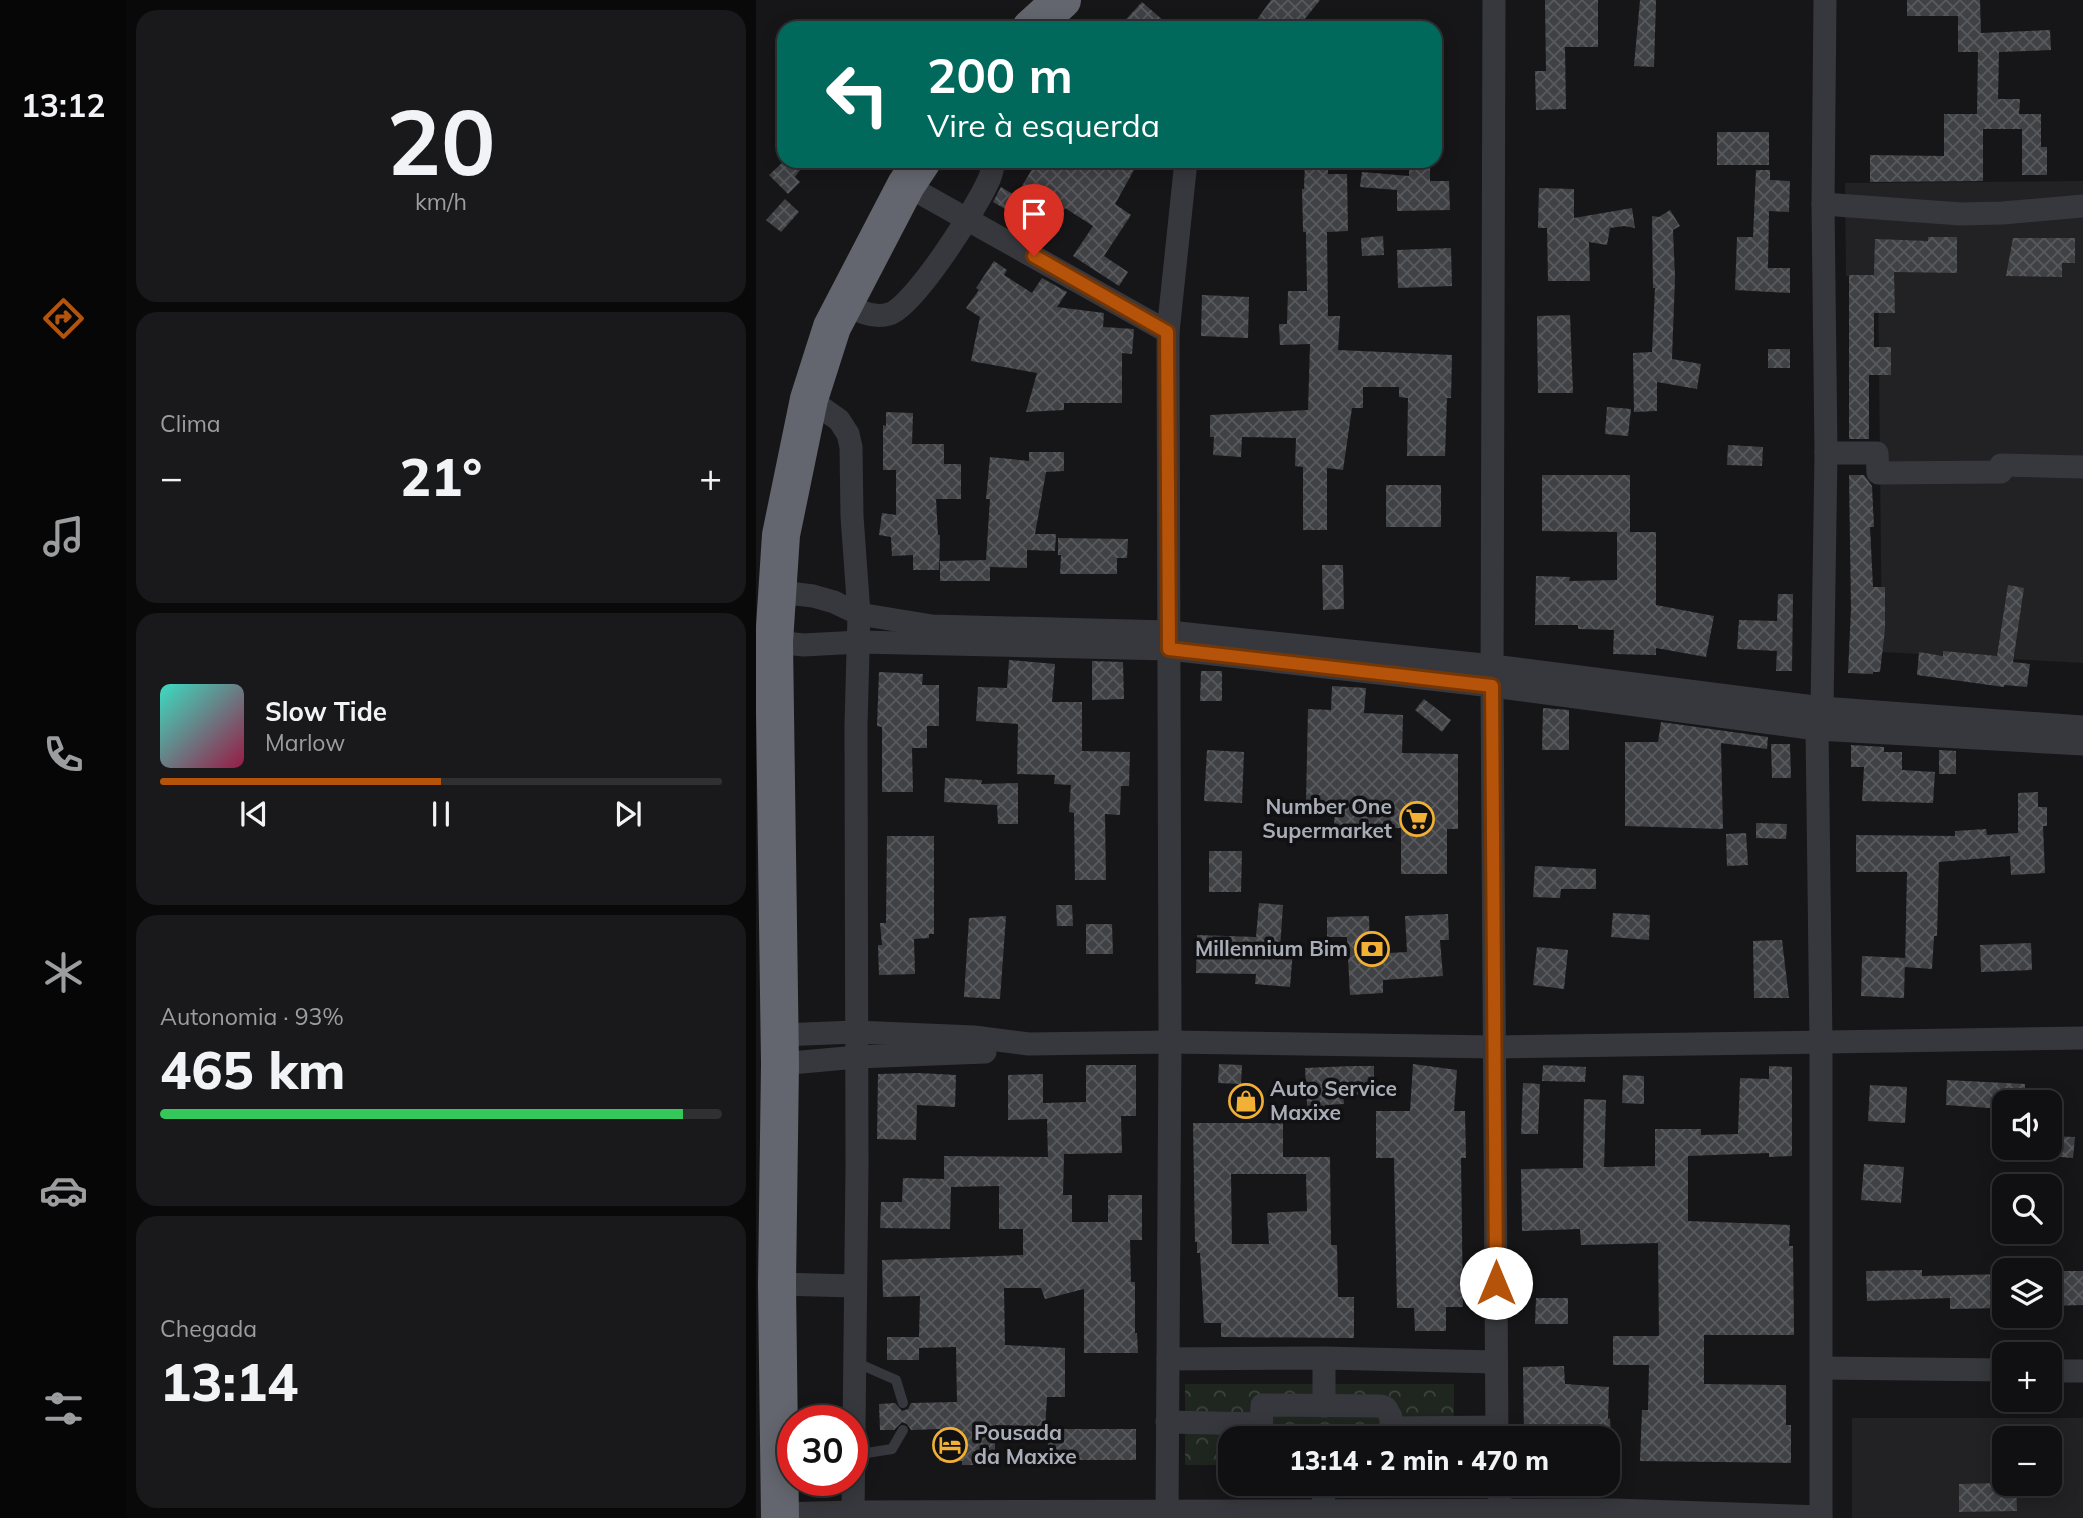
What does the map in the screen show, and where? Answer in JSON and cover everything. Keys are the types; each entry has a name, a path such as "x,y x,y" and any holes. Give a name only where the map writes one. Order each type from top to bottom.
{"highway":[{"path":"1039,21 1062,0"},
{"path":"776,1516 772,1338 777,1284 774,642 781,535 809,399 832,327 914,173"}],"street":[{"path":"1494,0 1492,676 1497,1426"},
{"path":"776,1516 1167,1514 1323,1510 1501,1515 1614,1510 1821,1517 1819,718 1826,453 1823,204 1825,0"},
{"path":"844,303 870,315 889,314 900,309 922,285 967,217 990,177 992,168"},
{"path":"1167,1514 1170,1042 1167,332 1185,168"},
{"path":"914,173 967,217 1167,332"},
{"path":"1823,204 1961,214 2083,206"},
{"path":"809,399 839,420 852,447 852,516 859,614 856,725 855,1405"},
{"path":"1826,453 1877,453 1878,473 2001,472 2001,465 2083,467"},
{"path":"776,597 797,594 813,596 859,614 932,626 1169,640 1492,676 1819,718 2083,744"},
{"path":"774,642 814,645 859,642 1169,640"},
{"path":"1819,718 2083,727"},
{"path":"774,1050 855,1032 974,1037 1029,1044 1170,1042 1495,1046 2083,1038"},
{"path":"774,1050 857,1057 1001,1051 1029,1044"},
{"path":"777,1284 855,1286"},
{"path":"1168,1359 1496,1363"},
{"path":"1324,1361 1324,1406"},
{"path":"1822,1368 1992,1370"},
{"path":"2062,1371 2083,1371"},
{"path":"1261,1426 1262,1405 1386,1408 1391,1417 1391,1426"},
{"path":"1167,1422 1218,1427"},
{"path":"853,1496 853,1515"},
{"path":"1323,1510 1324,1496"},
{"path":"1500,1496 1501,1515"}],"lane":[{"path":"855,1362 896,1380 904,1403"},
{"path":"868,1453 892,1449 903,1430"}],"shaded area":[{"path":"2083,181 2083,663 1882,652 1878,276 1846,276 1845,183"},
{"path":"1852,1418 2083,1418 2083,1518 1852,1518"}],"green space":[{"path":"1185,1384 1454,1384 1454,1426 1218,1426 1218,1465 1185,1465"}],"building":[{"path":"1271,0 1320,0 1303,21 1256,21"},
{"path":"1545,0 1598,0 1598,47 1565,47 1566,109 1536,110 1535,71 1546,71"},
{"path":"1640,0 1656,0 1654,67 1634,66"},
{"path":"1907,0 1980,0 1981,33 2050,30 2051,50 1999,52 1998,99 2020,99 2019,114 2041,114 2041,147 2047,147 2047,175 2022,175 2022,129 1983,129 1983,181 1870,182 1870,155 1944,156 1944,114 1977,114 1978,52 1958,52 1958,16 1907,16"},
{"path":"1142,2 1164,21 1124,21"},
{"path":"1717,132 1769,132 1769,165 1717,165"},
{"path":"777,168 801,168 795,177 800,182 788,194 769,175"},
{"path":"1033,168 1135,168 1115,204 1131,215 1104,256 1128,272 1119,286 1073,256 1093,226 1065,208 1049,234 993,202 1001,187 1016,196"},
{"path":"1305,168 1328,168 1328,174 1347,174 1348,231 1327,232 1328,316 1340,316 1338,350 1452,355 1445,456 1407,456 1408,398 1399,397 1399,387 1363,387 1363,408 1352,408 1343,470 1327,468 1327,530 1303,530 1303,467 1295,466 1296,438 1242,437 1241,457 1213,455 1214,437 1210,437 1210,415 1308,410 1310,344 1280,345 1279,324 1287,324 1288,291 1307,291 1306,232 1303,232"},
{"path":"1409,168 1430,168 1430,181 1449,181 1450,210 1397,211 1397,190 1360,187 1362,172 1409,176"},
{"path":"1756,170 1770,170 1770,180 1790,181 1789,212 1769,211 1768,268 1790,268 1790,293 1735,290 1737,237 1753,237"},
{"path":"1539,188 1574,189 1574,218 1632,208 1635,228 1610,228 1607,245 1589,242 1590,281 1548,281 1547,228 1538,228"},
{"path":"785,199 799,212 781,232 766,220"},
{"path":"1670,210 1680,226 1673,230 1675,277 1672,359 1701,364 1697,389 1657,382 1657,411 1634,412 1633,353 1652,352 1655,288 1652,216 1659,217"},
{"path":"1383,236 1384,255 1362,256 1361,238"},
{"path":"1928,237 1957,237 1957,273 1894,272 1895,313 1874,313 1874,347 1891,347 1891,375 1869,375 1869,439 1849,439 1849,275 1874,275 1875,239 1928,241"},
{"path":"2013,238 2075,238 2075,263 2062,263 2062,277 2006,276"},
{"path":"1451,248 1452,286 1398,288 1397,250"},
{"path":"994,261 1007,270 1004,275 1032,293 1042,278 1067,292 1057,307 1104,313 1103,327 1134,329 1132,354 1122,353 1122,403 1064,403 1064,410 1026,412 1037,373 971,361 980,317 966,308"},
{"path":"1202,295 1249,297 1248,338 1201,336"},
{"path":"1570,315 1573,393 1538,393 1537,316"},
{"path":"1768,349 1790,349 1790,368 1768,368"},
{"path":"1607,407 1631,409 1628,436 1605,434"},
{"path":"886,412 913,413 912,444 944,444 944,464 961,464 961,499 936,499 940,535 939,570 913,570 913,555 892,556 891,537 879,535 882,513 896,515 896,470 883,470 883,425 886,426"},
{"path":"1728,445 1763,447 1762,466 1727,465"},
{"path":"1029,452 1064,452 1064,471 1046,472 1035,534 1056,534 1055,551 1027,550 1027,568 990,567 990,581 940,581 940,561 986,560 990,499 986,499 990,457 1029,461"},
{"path":"1542,475 1630,475 1630,532 1656,532 1656,605 1714,616 1706,657 1656,648 1656,655 1613,654 1614,630 1578,629 1578,625 1535,625 1536,576 1570,577 1569,581 1617,580 1617,532 1542,531"},
{"path":"1849,475 1864,475 1872,486 1874,527 1870,527 1873,587 1885,587 1885,629 1880,672 1873,674 1848,673 1851,609"},
{"path":"1386,485 1441,485 1441,527 1386,527"},
{"path":"1058,538 1128,539 1127,558 1117,558 1117,574 1060,574"},
{"path":"1322,565 1343,565 1344,609 1323,610"},
{"path":"2008,585 2024,588 2013,662 2030,664 2027,687 2004,687 1917,675 1919,652 1943,656 1943,651 1997,656"},
{"path":"1778,594 1793,594 1792,671 1776,671 1777,651 1737,649 1739,620 1777,621"},
{"path":"1009,660 1055,664 1052,702 1082,702 1082,751 1130,752 1129,786 1121,786 1120,815 1105,814 1106,880 1075,880 1074,813 1069,812 1071,785 1054,784 1055,775 1017,774 1018,724 976,721 978,687 1007,688"},
{"path":"1092,661 1123,662 1124,699 1092,700"},
{"path":"1201,671 1222,671 1222,701 1200,701"},
{"path":"879,672 923,674 922,685 939,685 939,726 927,726 927,748 912,748 913,792 882,792 882,727 877,726"},
{"path":"1332,686 1366,688 1364,713 1403,715 1402,753 1458,754 1458,829 1447,829 1447,874 1401,874 1401,828 1334,828 1335,804 1306,804 1308,709 1331,710"},
{"path":"1424,699 1451,720 1442,732 1415,710"},
{"path":"1543,708 1569,710 1569,750 1542,750"},
{"path":"1661,722 1768,737 1767,749 1721,743 1723,829 1625,826 1625,742 1658,742"},
{"path":"1771,744 1790,744 1791,778 1772,778"},
{"path":"1851,745 1884,747 1884,752 1902,752 1902,770 1935,772 1933,803 1862,801 1864,767 1851,767"},
{"path":"1207,750 1244,752 1242,803 1204,801"},
{"path":"1939,750 1956,751 1956,774 1939,774"},
{"path":"945,778 982,780 981,784 1018,783 1018,824 998,824 997,805 944,802"},
{"path":"2038,792 2038,807 2047,807 2047,826 2043,826 2045,873 2011,875 2010,856 1939,862 1937,936 1934,936 1932,969 1905,967 1907,872 1856,872 1856,835 1955,836 1955,831 1986,829 1987,835 2018,833 2018,793"},
{"path":"1756,823 1787,824 1786,839 1756,838"},
{"path":"1746,833 1748,865 1727,866 1726,834"},
{"path":"887,836 934,836 934,934 929,934 929,938 914,939 915,974 879,975 878,945 882,945 880,923 886,923"},
{"path":"1209,851 1242,851 1241,892 1209,892"},
{"path":"1535,866 1596,869 1596,889 1561,889 1560,898 1533,897"},
{"path":"1259,903 1283,905 1280,949 1293,950 1290,987 1255,984 1256,974 1196,973 1197,935 1256,937"},
{"path":"1056,905 1072,905 1073,926 1057,926"},
{"path":"1613,913 1650,915 1649,940 1611,937"},
{"path":"1448,914 1449,940 1440,940 1443,976 1383,980 1383,993 1350,995 1347,937 1327,937 1327,917 1369,916 1370,954 1407,952 1405,916"},
{"path":"1006,916 1000,999 964,997 969,918"},
{"path":"1086,924 1112,924 1113,954 1086,954"},
{"path":"1782,940 1789,998 1754,998 1753,941"},
{"path":"2031,943 2032,970 1981,972 1980,945"},
{"path":"1537,947 1568,950 1564,989 1533,985"},
{"path":"1862,956 1905,958 1904,998 1861,996"},
{"path":"1219,1064 1242,1065 1241,1084 1218,1083"},
{"path":"1413,1064 1457,1070 1454,1111 1465,1111 1466,1158 1461,1158 1463,1307 1446,1307 1446,1331 1415,1331 1414,1308 1397,1308 1394,1158 1376,1158 1376,1111 1410,1111"},
{"path":"1086,1065 1136,1065 1136,1116 1121,1116 1122,1153 1064,1154 1063,1195 1072,1195 1072,1222 1108,1222 1108,1195 1142,1195 1142,1240 1130,1240 1138,1353 1084,1353 1084,1289 1045,1299 1041,1288 1004,1288 1005,1345 1065,1348 1065,1397 1047,1397 1045,1429 1136,1429 1136,1460 1048,1460 1048,1444 1031,1426 995,1425 995,1465 962,1465 962,1461 939,1461 940,1429 911,1430 902,1422 894,1430 880,1430 879,1404 895,1403 902,1411 908,1409 911,1403 957,1402 956,1347 919,1348 919,1360 887,1360 887,1337 919,1337 920,1296 883,1297 882,1260 1023,1255 1023,1229 999,1229 999,1186 951,1187 950,1229 880,1228 881,1202 902,1202 903,1178 944,1179 944,1156 1048,1157 1047,1119 1008,1120 1008,1075 1043,1074 1043,1103 1086,1102"},
{"path":"1543,1065 1586,1067 1585,1082 1542,1081"},
{"path":"1374,1066 1374,1095 1343,1094 1344,1104 1325,1105 1326,1121 1308,1121 1305,1068"},
{"path":"1769,1066 1792,1067 1792,1156 1769,1157 1769,1153 1688,1156 1688,1221 1790,1225 1789,1246 1793,1246 1794,1335 1704,1335 1704,1384 1786,1385 1786,1425 1791,1425 1791,1463 1640,1461 1642,1410 1648,1410 1649,1365 1613,1365 1613,1336 1659,1336 1658,1243 1581,1245 1580,1229 1522,1231 1521,1169 1583,1168 1584,1099 1606,1100 1604,1167 1655,1166 1655,1129 1701,1129 1701,1135 1738,1134 1740,1078 1769,1079"},
{"path":"878,1074 956,1075 955,1107 917,1105 916,1140 877,1139"},
{"path":"1623,1075 1644,1076 1644,1104 1622,1103"},
{"path":"1947,1080 2025,1084 2025,1090 1992,1090 1992,1108 1946,1105"},
{"path":"1523,1083 1540,1084 1538,1134 1521,1134"},
{"path":"1870,1085 1907,1087 1905,1123 1868,1121"},
{"path":"1193,1123 1283,1123 1283,1157 1330,1157 1331,1245 1337,1245 1338,1297 1354,1297 1354,1338 1221,1337 1221,1323 1204,1323 1200,1253 1197,1253","holes":["1231,1174 1306,1174 1307,1211 1267,1213 1269,1244 1232,1244"]},
{"path":"2062,1136 2075,1137 2073,1158 2062,1157"},
{"path":"1864,1164 1904,1167 1901,1203 1861,1200"},
{"path":"1922,1270 1922,1276 1992,1274 1992,1308 1950,1309 1950,1298 1867,1301 1866,1271"},
{"path":"2062,1271 2083,1271 2083,1305 2062,1306"},
{"path":"1536,1298 1568,1298 1568,1324 1535,1324"},
{"path":"1564,1366 1565,1384 1609,1387 1608,1419 1610,1418 1610,1426 1524,1426 1523,1367"},
{"path":"1992,1483 1992,1496 2016,1496 2017,1511 1959,1512 1959,1484"}],"place":[{"name":"Number One Supermarket","path":"1417,819"},
{"name":"Millennium Bim","path":"1372,949"},
{"name":"Auto Service Maxixe","path":"1246,1101"},
{"name":"Pousada da Maxixe","path":"950,1445"}],"route":[{"path":"1034,256 1167,332 1169,649 1492,686 1496,1283"}]}
